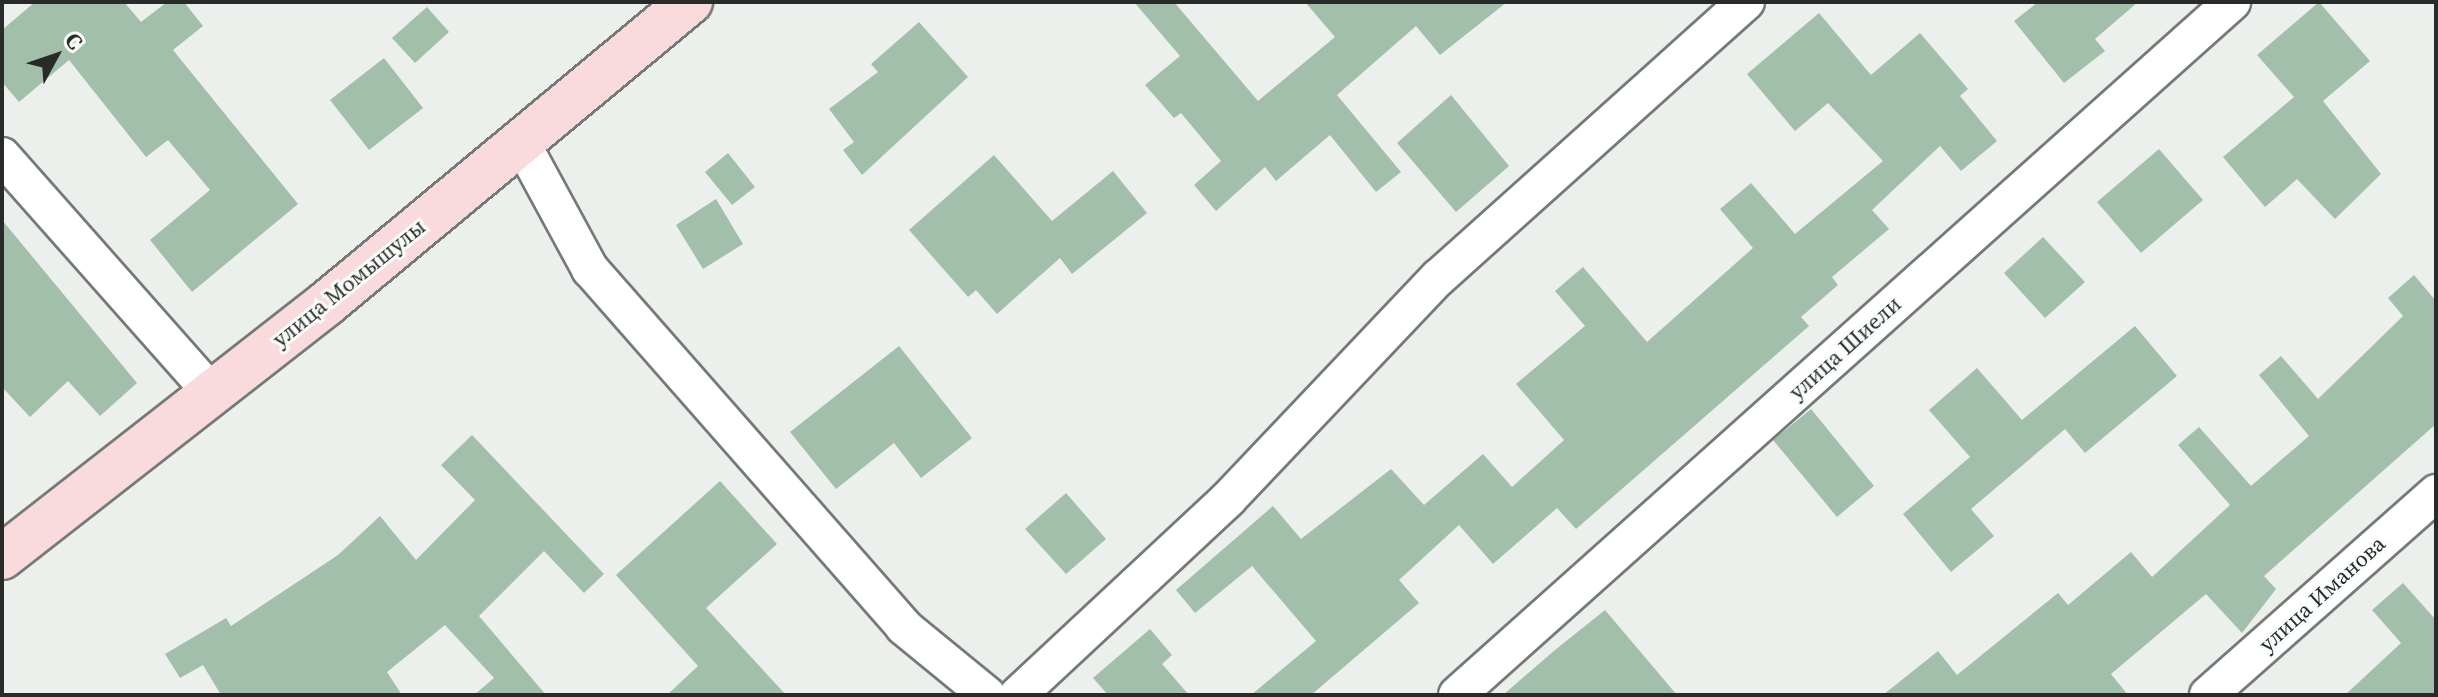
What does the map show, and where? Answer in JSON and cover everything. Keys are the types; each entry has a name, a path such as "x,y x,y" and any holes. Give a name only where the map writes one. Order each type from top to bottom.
{"street":[{"name":"улица Момышулы","path":"2,557 212,393 690,2"},
{"path":"1018,695 1228,499 1438,278 1746,2"},
{"name":"улица Шиели","path":"1457,695 2232,2"},
{"path":"521,142 590,269 904,627 987,695"},
{"path":"2,156 212,393"},
{"name":"улица Иманова","path":"2208,695 2436,493"}],"building":[{"path":"35,2 124,2 141,22 167,2 184,2 203,26 173,50 298,204 192,292 150,240 210,190 168,140 146,157 69,60 19,102 2,82 2,30"},
{"path":"1134,2 1174,2 1258,101 1335,37 1305,2 1507,2 1440,55 1416,26 1337,95 1401,172 1376,192 1330,135 1276,181 1265,167 1216,211 1194,185 1221,161 1181,113 1174,118 1145,85 1180,56"},
{"path":"2038,2 2138,2 2095,39 2105,51 2064,83 2014,21"},
{"path":"2319,2 2370,61 2323,101 2381,174 2335,219 2297,179 2265,207 2223,157 2294,97 2257,55"},
{"path":"427,7 449,32 415,63 392,38"},
{"path":"1819,13 1871,75 1920,33 1968,89 1960,96 1997,141 1961,171 1940,146 1872,210 1889,229 1832,277 1838,285 1801,317 1809,326 1576,529 1557,508 1493,564 1459,525 1399,580 1419,603 1311,695 1251,695 1316,641 1252,566 1195,613 1176,590 1273,506 1301,539 1391,469 1424,505 1483,454 1512,487 1564,440 1516,384 1585,326 1555,291 1583,267 1647,342 1753,248 1720,209 1751,183 1795,234 1883,161 1828,103 1795,131 1747,74"},
{"path":"919,22 968,77 862,175 843,150 854,142 829,109 878,72 871,64"},
{"path":"384,58 423,108 369,150 330,100"},
{"path":"1451,95 1509,166 1456,212 1397,143"},
{"path":"2159,149 2203,200 2141,253 2097,202"},
{"path":"728,153 755,187 732,205 705,172"},
{"path":"994,155 1052,221 1113,171 1147,213 1072,274 1060,258 997,314 976,290 968,297 909,230"},
{"path":"716,199 743,244 703,269 676,225"},
{"path":"2,220 137,383 100,416 68,381 30,417 2,387"},
{"path":"2043,237 2085,282 2045,318 2004,273"},
{"path":"2414,275 2436,301 2436,424 2264,576 2276,589 2242,633 2206,594 2111,674 2128,695 1883,695 1938,651 1957,675 2058,593 2068,605 2131,552 2152,577 2230,505 2178,445 2199,427 2251,486 2309,436 2259,375 2281,356 2318,399 2403,316 2388,298"},
{"path":"2135,326 2177,376 2085,453 2065,429 1971,509 1994,536 1951,572 1903,514 1970,457 1929,410 1977,368 2022,420"},
{"path":"899,346 972,438 921,478 894,443 836,489 790,432"},
{"path":"1811,409 1874,486 1837,517 1773,440"},
{"path":"472,435 604,574 584,593 544,551 479,616 546,695 474,695 494,678 445,625 387,672 402,695 221,695 203,665 180,678 165,654 226,618 231,626 338,555 380,516 416,560 475,500 441,465"},
{"path":"720,481 777,544 706,608 786,695 667,695 698,666 616,575"},
{"path":"1066,493 1106,539 1066,574 1025,529"},
{"path":"2403,583 2436,620 2436,695 2345,695 2401,643 2372,610"},
{"path":"1605,610 1677,695 1503,695 1555,650"},
{"path":"1150,629 1172,655 1162,664 1189,695 1108,695 1093,678"}]}
